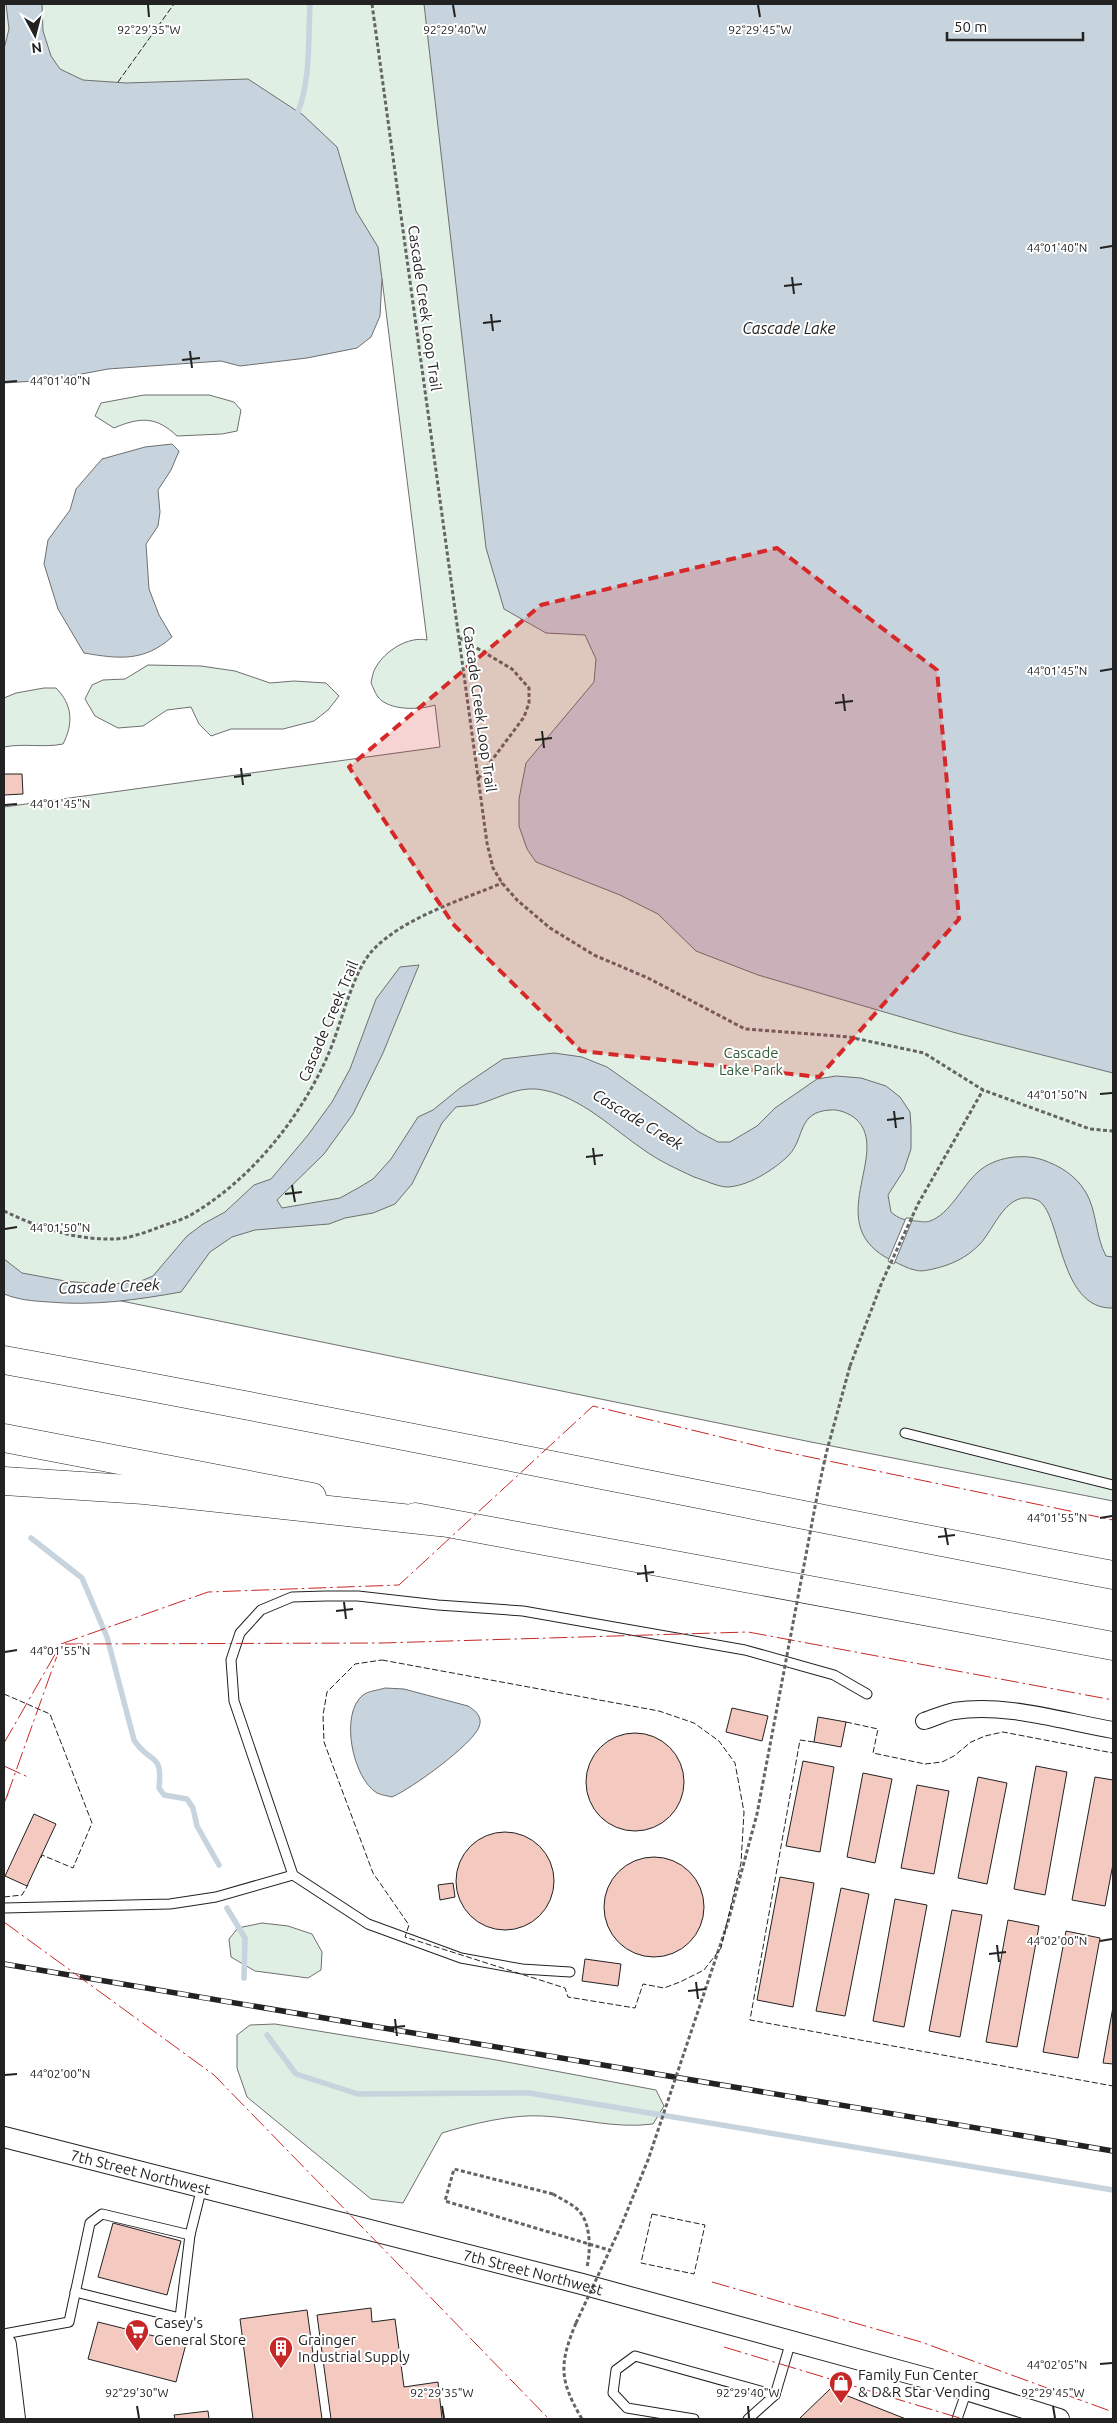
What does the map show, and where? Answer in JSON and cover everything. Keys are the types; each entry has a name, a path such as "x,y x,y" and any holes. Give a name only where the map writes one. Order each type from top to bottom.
{"highway":[{"path":"4,1360 253,1406 704,1497 1113,1575"},
{"path":"4,1438 439,1522 1113,1646"},
{"path":"4,1481 144,1490 439,1522"}],"main road":[{"path":"4,2345 13,2419"}],"street":[{"path":"924,1721 951,1712 979,1709 1005,1710 1113,1730"},
{"name":"7th Street Northwest","path":"4,2137 409,2239 791,2341 968,2390 1058,2419"}],"lane":[{"path":"905,1433 1113,1485"},
{"path":"570,1972 522,1969 461,1958 368,1924 293,1875 234,1701 231,1660 240,1633 261,1610 292,1597 358,1596 438,1605 523,1611 745,1650 834,1675 867,1694"},
{"path":"4,1908 170,1904 216,1897 293,1875"},
{"path":"76,2292 180,2318 190,2235 202,2187"},
{"path":"4,2334 69,2322 90,2223 102,2214 190,2235"},
{"path":"748,2419 775,2395 791,2341"},
{"path":"694,2419 627,2408 613,2393 616,2370 635,2356 775,2395"},
{"path":"957,2419 968,2390"}],"path":[{"name":"Cascade Creek Loop Trail","path":"372,4 486,843 493,868 502,883 517,900 550,928 594,955 648,978 745,1029 849,1037 924,1053 983,1090"},
{"path":"459,638 512,669 529,688 529,703 524,717 478,779"},
{"name":"Cascade Creek Trail","path":"4,1212 27,1222 71,1235 114,1240 148,1232 188,1216 231,1185 269,1147 309,1093 328,1056 358,975 371,952 404,925 502,883"},
{"path":"582,2419 574,2407 562,2362 566,2347 648,2160 728,1922 757,1814 818,1491 850,1366 882,1282 918,1204 983,1090 1090,1129 1113,1130"},
{"path":"589,2259 588,2225 578,2210 553,2194 454,2169 445,2201 609,2250"}],"highlighted area":[{"path":"777,548 937,670 959,919 819,1077 581,1051 453,924 349,767 541,605"}],"green space":[{"name":"Cascade Lake Park","path":"4,4 1113,4 1113,1501 811,1442 4,1277 4,807 440,747 435,705 421,708 405,708 389,705 378,697 371,683 375,669 391,650 412,640 427,640 382,279 4,132"},
{"path":"144,395 209,395 234,402 241,410 237,431 222,434 177,436 162,425 147,420 123,424 114,428 95,416 101,403"},
{"path":"148,665 201,666 235,671 270,683 294,681 326,683 339,696 328,710 314,721 283,729 231,729 211,736 199,724 191,707 167,710 143,726 118,728 95,716 85,699 92,685 103,680 125,679"},
{"path":"56,688 68,707 70,714 69,729 63,744 4,747 4,698 16,693"},
{"path":"262,1923 288,1926 312,1934 322,1952 321,1970 308,1978 255,1971 231,1957 229,1939 238,1928"},
{"path":"275,2024 491,2059 656,2090 664,2106 653,2124 625,2125 531,2116 492,2120 442,2133 403,2203 371,2199 247,2097 237,2068 237,2035 250,2025"}],"water":[{"path":"6,4 42,4 43,31 51,56 60,69 83,80 126,83 248,79 303,115 337,147 356,211 378,247 382,279 380,316 371,337 357,348 307,358 240,366 221,361 108,369 50,380 4,383 4,49 9,29"},
{"name":"Cascade Lake","path":"424,4 1113,4 1113,1073 956,1033 758,975 696,951 658,914 620,895 536,862 527,849 519,826 519,799 526,763 594,682 596,659 585,635 546,633 504,609 486,548"},
{"path":"172,444 179,451 171,470 158,490 160,512 158,526 146,544 149,589 159,615 172,637 151,651 131,657 109,657 84,653 58,609 44,564 48,540 70,510 76,489 102,459 145,447"},
{"name":"Cascade Creek","path":"419,965 383,1053 353,1114 324,1154 277,1200 282,1208 340,1198 373,1179 391,1159 418,1117 433,1110 460,1088 503,1059 554,1053 582,1057 607,1067 699,1132 718,1142 730,1142 757,1126 775,1108 817,1079 836,1076 861,1078 886,1086 900,1097 910,1112 911,1149 904,1170 888,1195 891,1212 905,1220 928,1222 944,1212 972,1178 992,1163 1018,1157 1035,1158 1049,1162 1072,1176 1081,1185 1089,1198 1102,1248 1106,1256 1113,1257 1113,1308 1095,1304 1081,1293 1071,1277 1063,1258 1052,1221 1045,1208 1037,1200 1026,1198 1017,1200 1009,1205 974,1250 952,1263 940,1267 922,1271 907,1268 871,1246 861,1229 858,1210 867,1151 865,1133 856,1119 843,1112 830,1110 812,1115 803,1127 794,1148 783,1161 760,1177 743,1184 726,1187 694,1177 662,1161 570,1099 534,1089 516,1091 475,1105 456,1107 442,1123 412,1184 395,1204 373,1213 345,1218 329,1224 255,1230 232,1237 210,1252 181,1292 99,1303 32,1301 4,1294 4,1259 22,1273 65,1281 98,1284 136,1283 153,1276 187,1236 203,1224 225,1212 254,1185 271,1179 308,1135 332,1102 350,1069 376,999 400,967"},
{"path":"385,1688 404,1689 468,1706 476,1712 480,1720 479,1727 474,1735 453,1755 426,1776 392,1797 377,1793 369,1786 361,1774 352,1746 351,1731 352,1716 356,1704 363,1695"}],"pier":[{"path":"906,1218 913,1218 894,1264 888,1261"}],"building":[{"path":"4,774 22,774 23,794 4,795"},
{"path":"732,1708 768,1716 762,1741 726,1732"},
{"path":"818,1717 846,1722 841,1747 814,1742"},
{"path":"635,1733 654,1737 669,1748 680,1763 684,1782 680,1801 669,1816 654,1827 635,1831 616,1827 601,1816 590,1801 586,1782 590,1763 601,1748 616,1737"},
{"path":"803,1761 834,1767 820,1852 786,1846"},
{"path":"1036,1766 1067,1772 1045,1895 1014,1889"},
{"path":"863,1773 892,1779 875,1863 847,1857"},
{"path":"978,1777 1007,1783 987,1884 958,1878"},
{"path":"1095,1777 1113,1780 1113,1864 1105,1906 1072,1900"},
{"path":"917,1785 949,1791 934,1874 901,1868"},
{"path":"34,1814 56,1824 27,1886 5,1876"},
{"path":"505,1832 524,1835 540,1846 551,1862 554,1881 551,1900 540,1916 524,1927 505,1930 486,1927 470,1916 459,1900 456,1881 459,1862 470,1846 486,1835"},
{"path":"654,1857 673,1861 689,1872 700,1888 704,1907 700,1926 689,1942 673,1953 654,1957 635,1953 619,1942 608,1926 604,1907 608,1888 619,1872 635,1861"},
{"path":"780,1877 814,1883 793,2007 757,2000"},
{"path":"453,1883 455,1897 440,1900 438,1885"},
{"path":"841,1888 869,1894 845,2016 816,2011"},
{"path":"895,1899 927,1905 904,2027 873,2021"},
{"path":"952,1910 982,1915 960,2037 929,2031"},
{"path":"1008,1920 1039,1926 1017,2047 986,2042"},
{"path":"1066,1931 1100,1938 1078,2058 1043,2052"},
{"path":"585,1959 621,1964 618,1986 582,1981"},
{"path":"1113,2007 1113,2064 1103,2063"},
{"name":"Casey's General Store","path":"113,2223 181,2241 167,2295 98,2277"},
{"path":"371,2308 372,2322 395,2319 404,2387 438,2382 442,2419 331,2419 317,2315"},
{"name":"Grainger Industrial Supply","path":"307,2310 322,2419 253,2419 240,2319"},
{"name":"Casey's General Store","path":"98,2322 186,2344 176,2382 88,2359"},
{"name":"Family Fun Center & D&R Star Vending","path":"830,2389 906,2419 799,2419"},
{"path":"208,2411 209,2419 175,2419 174,2415"}],"waterway":[{"path":"298,112 307,72 310,4"},
{"path":"31,1538 82,1578 107,1637 134,1740 157,1763 160,1776 159,1788 164,1795 187,1799 193,1808 197,1826 219,1865"},
{"path":"227,1908 245,1938 244,1978"},
{"path":"267,2035 296,2074 358,2094 529,2093 1113,2190"}],"railway":[{"path":"4,1964 1113,2151"}],"fence":[{"path":"118,82 174,4"},
{"path":"382,1660 659,1711 694,1723 719,1741 735,1763 744,1812 741,1863 721,1948 704,1970 664,1988 643,1984 635,2008 568,1997 565,1988 405,1937 409,1925 373,1873 324,1742 323,1715 327,1692 355,1664 382,1660"},
{"path":"4,1694 50,1714 92,1823 73,1868 42,1855 41,1858"},
{"path":"846,1722 878,1729 873,1753 925,1764 942,1762 954,1756 971,1742 985,1736 1003,1732 1113,1753"},
{"path":"814,1742 800,1740 750,2020 1113,2086"},
{"path":"4,1897 22,1895 28,1885"},
{"path":"652,2214 705,2225 694,2274 641,2263 652,2214"}],"power":[{"path":"4,1743 61,1644 208,1592 399,1585 593,1406 766,1448 1113,1520"},
{"path":"65,1644 382,1643 748,1632 1113,1700"},
{"path":"7,1796 58,1653"},
{"path":"4,1766 30,1778"},
{"path":"4,1803 8,1794"},
{"path":"4,1922 214,2075 549,2419"},
{"path":"712,2282 921,2342 1113,2412"},
{"path":"724,2347 963,2419"}],"place":[{"name":"Casey's General Store","path":"137,2352"},
{"name":"Grainger Industrial Supply","path":"281,2369"},
{"name":"Family Fun Center & D&R Star Vending","path":"841,2404"}]}
